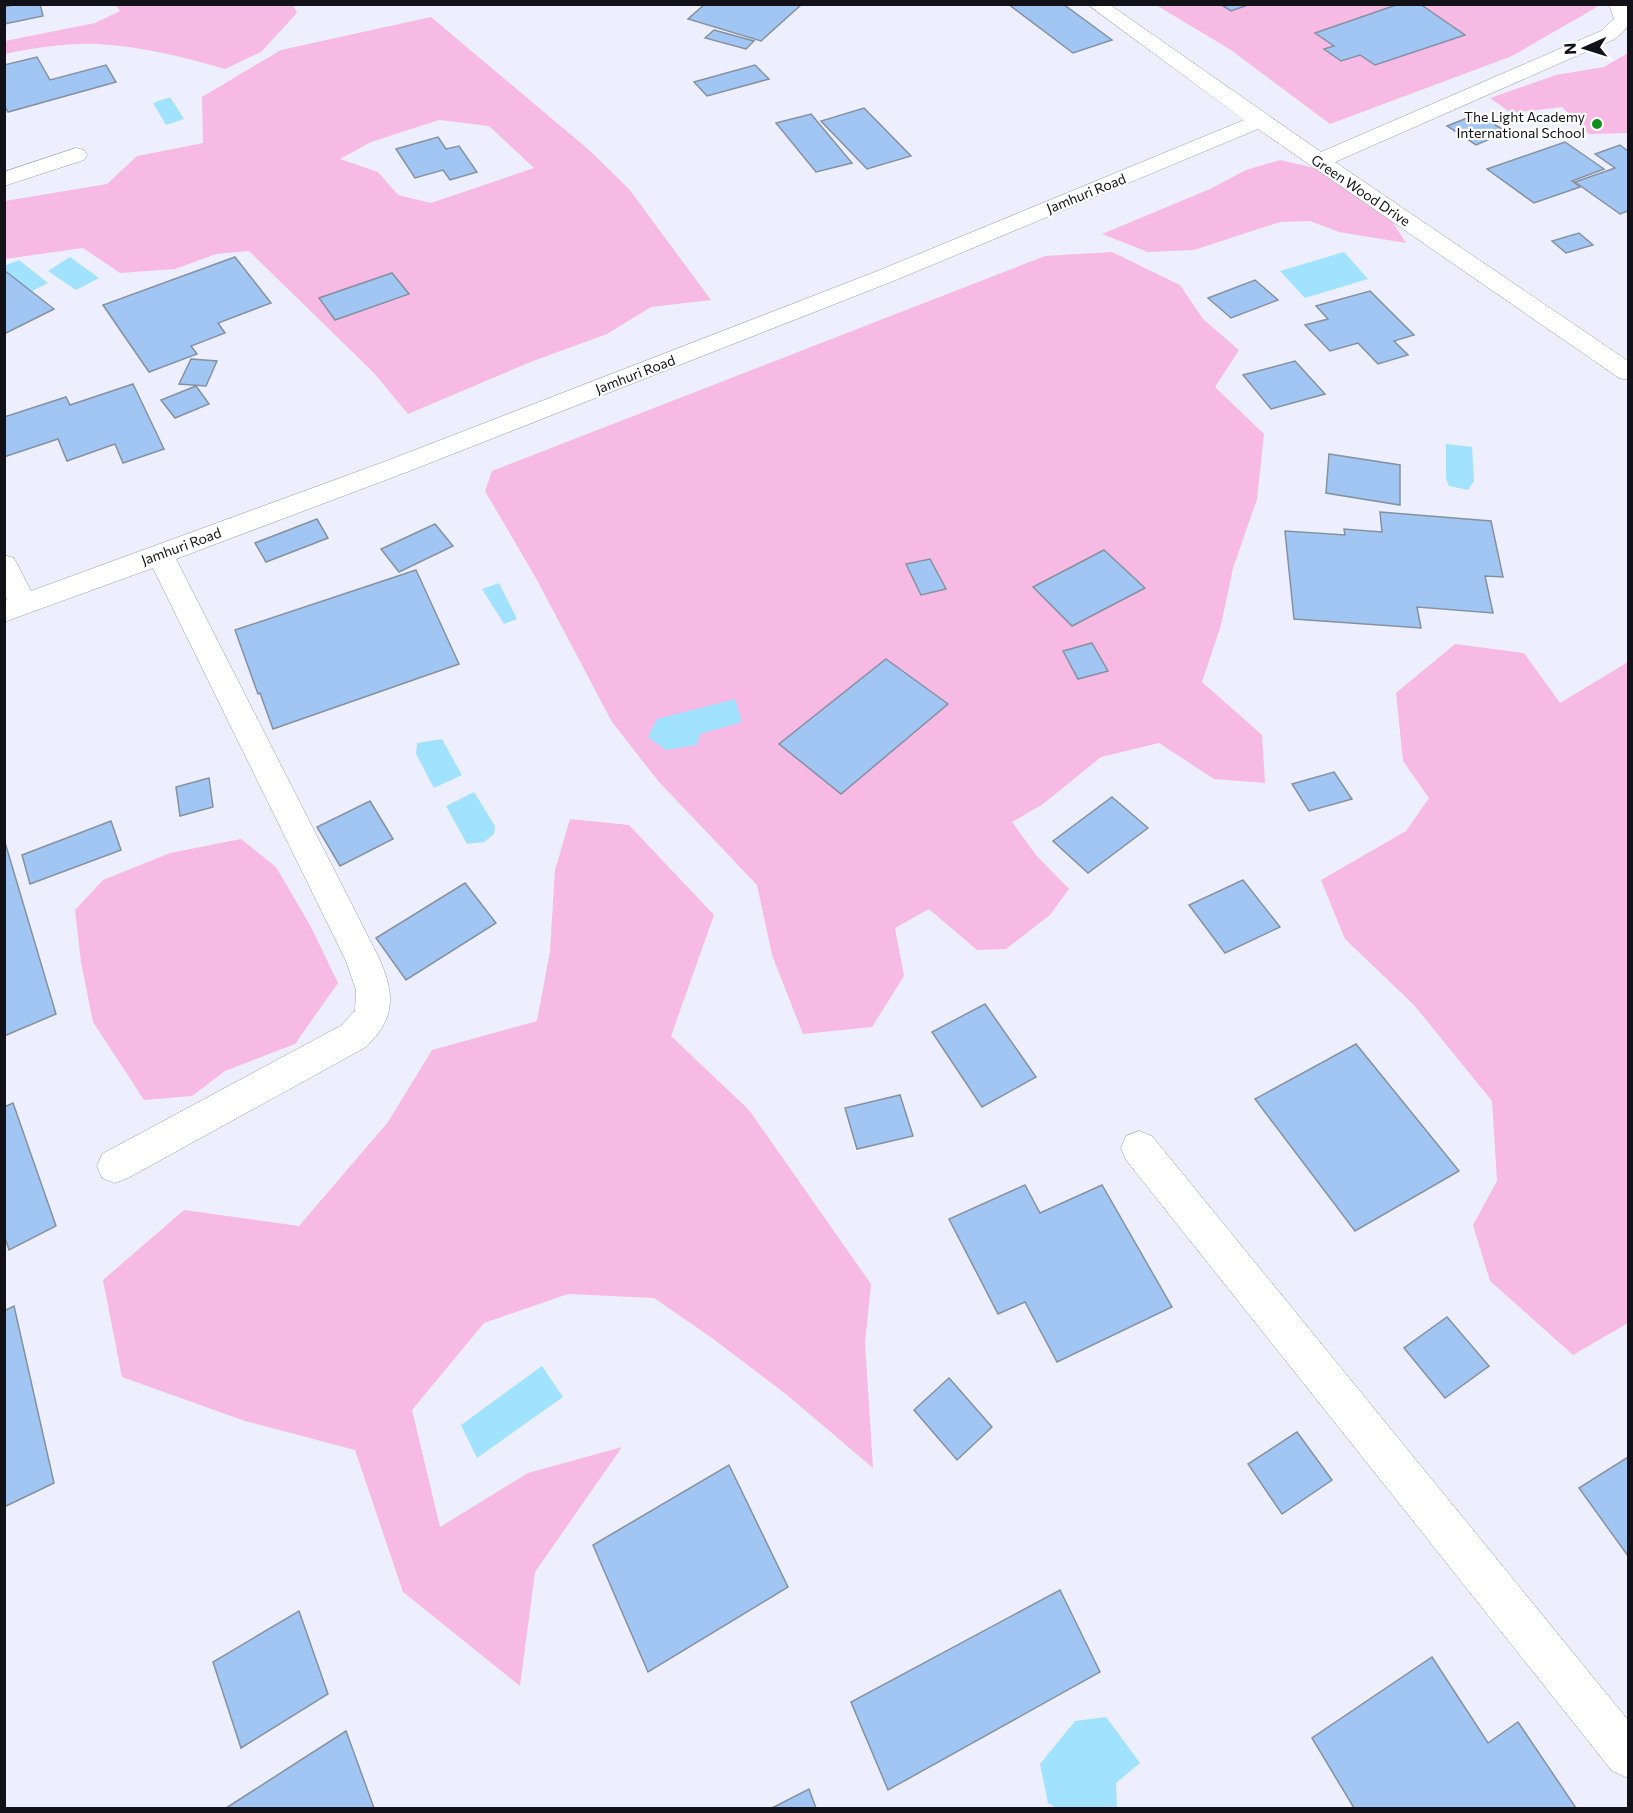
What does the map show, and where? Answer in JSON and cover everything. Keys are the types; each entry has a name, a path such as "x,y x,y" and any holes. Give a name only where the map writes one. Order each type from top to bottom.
{"street":[{"name":"Green Wood Drive","path":"1096,4 1260,121 1629,372"},
{"path":"1319,161 1608,35 1624,20 1619,4"},
{"name":"Jamhuri Road","path":"14,609 398,466 888,275 1260,121"},
{"path":"4,179 76,155"},
{"path":"115,1166 354,1036 367,1026 373,1012 374,995 371,979 362,958 160,554"},
{"path":"4,565 14,609"},
{"path":"1139,1148 1629,1755"}],"shaded area":[{"path":"1593,4 1597,7 1512,56 1330,124 1231,50 1156,5"},
{"path":"116,5 293,5 297,13 261,52 225,69 162,53 97,44 51,46 5,54 5,41 95,23 120,11"},
{"path":"431,17 589,150 629,189 711,300 651,307 607,334 533,361 408,414 374,373 249,251 216,254 175,269 120,273 83,248 5,259 5,201 107,184 137,156 203,143 202,97 281,50","holes":["439,120 489,126 534,168 431,203 398,195 378,172 340,159 371,142"]},
{"path":"1628,53 1628,133 1589,134 1562,107 1511,113 1490,98 1556,75 1604,67"},
{"path":"1280,160 1319,169 1390,218 1406,243 1339,232 1310,221 1280,222 1194,250 1148,252 1102,234 1210,189 1246,170"},
{"path":"1112,252 1180,285 1203,319 1239,350 1215,387 1264,434 1257,499 1233,568 1221,625 1202,682 1262,735 1265,783 1214,779 1159,743 1101,757 1043,804 1012,822 1036,855 1069,889 1050,915 1006,949 977,950 929,909 895,928 904,976 872,1027 803,1034 772,955 757,885 659,782 612,722 537,580 485,491 492,471 1045,256"},
{"path":"1455,644 1524,653 1560,703 1628,662 1628,1323 1573,1355 1490,1281 1473,1225 1497,1181 1492,1101 1414,1005 1345,939 1321,880 1406,831 1429,798 1403,761 1396,693"},
{"path":"570,819 629,825 714,915 671,1036 749,1110 871,1284 865,1343 873,1468 787,1395 712,1338 654,1298 568,1294 484,1323 412,1410 440,1527 528,1473 622,1447 535,1572 520,1686 403,1592 355,1450 245,1421 122,1377 103,1280 184,1210 299,1226 388,1122 432,1050 537,1021 550,951 555,870"},
{"path":"241,839 276,867 311,927 338,983 295,1044 225,1071 192,1096 144,1100 93,1022 81,962 75,910 103,880 170,853"}],"water":[{"path":"170,97 184,119 166,125 153,103"},
{"path":"1344,252 1368,279 1305,298 1280,271"},
{"path":"70,257 99,278 76,290 48,271"},
{"path":"19,260 48,283 24,295 5,282 4,266"},
{"path":"1446,444 1472,447 1474,481 1468,490 1449,486 1446,479"},
{"path":"499,583 517,619 504,624 482,589"},
{"path":"735,699 742,722 700,734 697,745 666,750 648,737 657,719"},
{"path":"442,739 462,775 434,788 416,754 417,743"},
{"path":"474,792 495,826 494,834 484,842 467,844 446,806"},
{"path":"542,1366 563,1397 477,1458 461,1425"},
{"path":"1106,1717 1140,1763 1116,1783 1117,1808 1056,1808 1048,1803 1040,1764 1075,1721"}],"building":[{"path":"17,4 40,4 43,16 4,24 4,7"},
{"path":"705,4 802,4 761,41 688,19"},
{"path":"1008,4 1063,4 1112,40 1073,53"},
{"path":"1220,4 1251,4 1231,11"},
{"path":"1399,4 1420,4 1465,35 1375,65 1360,55 1341,61 1324,49 1334,46 1315,33"},
{"path":"714,30 754,41 746,49 705,38"},
{"path":"37,57 50,80 106,65 116,82 8,112 4,105 4,65"},
{"path":"755,65 769,79 707,96 694,82"},
{"path":"864,108 911,156 867,169 821,121"},
{"path":"811,114 852,163 816,172 776,123"},
{"path":"1477,114 1507,132 1476,145 1447,126"},
{"path":"438,137 446,149 459,146 477,172 450,180 443,170 415,178 396,149"},
{"path":"1565,142 1604,169 1572,181 1580,187 1534,203 1487,169"},
{"path":"1620,145 1628,151 1628,211 1620,214 1575,182 1615,168 1595,154"},
{"path":"1579,233 1593,245 1566,253 1552,241"},
{"path":"235,257 271,303 218,323 225,333 191,346 197,354 149,372 103,305"},
{"path":"4,270 54,309 4,334"},
{"path":"392,273 409,294 335,320 319,298"},
{"path":"1255,280 1278,300 1231,318 1208,298"},
{"path":"1370,291 1414,335 1394,341 1408,355 1378,364 1358,343 1330,351 1305,325 1328,319 1316,306"},
{"path":"191,359 217,361 206,386 179,384"},
{"path":"1295,361 1325,394 1271,409 1243,375"},
{"path":"133,384 164,449 123,463 115,444 67,461 58,439 4,457 4,417 66,397 70,405"},
{"path":"196,386 209,404 175,418 161,400"},
{"path":"1329,454 1400,465 1400,505 1326,493"},
{"path":"1380,512 1491,521 1503,577 1485,576 1493,613 1417,607 1421,628 1294,619 1285,531 1345,535 1344,529 1382,532"},
{"path":"317,519 328,538 266,562 255,543"},
{"path":"435,524 453,546 399,572 381,549"},
{"path":"1104,550 1145,588 1072,626 1033,587"},
{"path":"930,559 946,589 921,595 906,564"},
{"path":"416,570 459,664 273,729 235,630"},
{"path":"1092,643 1108,671 1078,679 1063,651"},
{"path":"886,659 948,704 841,794 779,744"},
{"path":"1334,772 1352,799 1309,811 1292,784"},
{"path":"209,778 213,807 180,816 176,787"},
{"path":"1112,797 1148,828 1088,873 1053,841"},
{"path":"370,801 393,839 340,866 317,827"},
{"path":"111,821 121,850 30,884 22,855"},
{"path":"4,839 56,1014 4,1036"},
{"path":"1243,880 1280,927 1225,953 1189,905"},
{"path":"465,883 496,923 406,980 376,938"},
{"path":"985,1004 1036,1077 982,1107 932,1032"},
{"path":"1356,1044 1459,1171 1355,1231 1255,1099"},
{"path":"900,1095 913,1136 857,1149 845,1108"},
{"path":"13,1103 56,1226 9,1250 4,1235 4,1107"},
{"path":"1025,1185 1040,1213 1102,1185 1172,1307 1057,1362 1025,1302 998,1314 949,1219"},
{"path":"14,1306 54,1483 4,1507 4,1311"},
{"path":"1447,1317 1489,1366 1445,1398 1404,1348"},
{"path":"949,1378 992,1427 957,1460 914,1410"},
{"path":"1297,1432 1332,1480 1282,1514 1248,1464"},
{"path":"1628,1457 1628,1556 1579,1488"},
{"path":"729,1465 788,1587 648,1672 593,1545"},
{"path":"1060,1590 1100,1672 888,1790 851,1702"},
{"path":"299,1611 328,1694 241,1748 213,1662"},
{"path":"1432,1657 1488,1743 1518,1722 1576,1808 1354,1808 1312,1738"},
{"path":"346,1731 374,1808 226,1808"},
{"path":"809,1789 816,1808 772,1808"}],"place":[{"name":"The Light Academy International School","path":"1597,124"}]}
